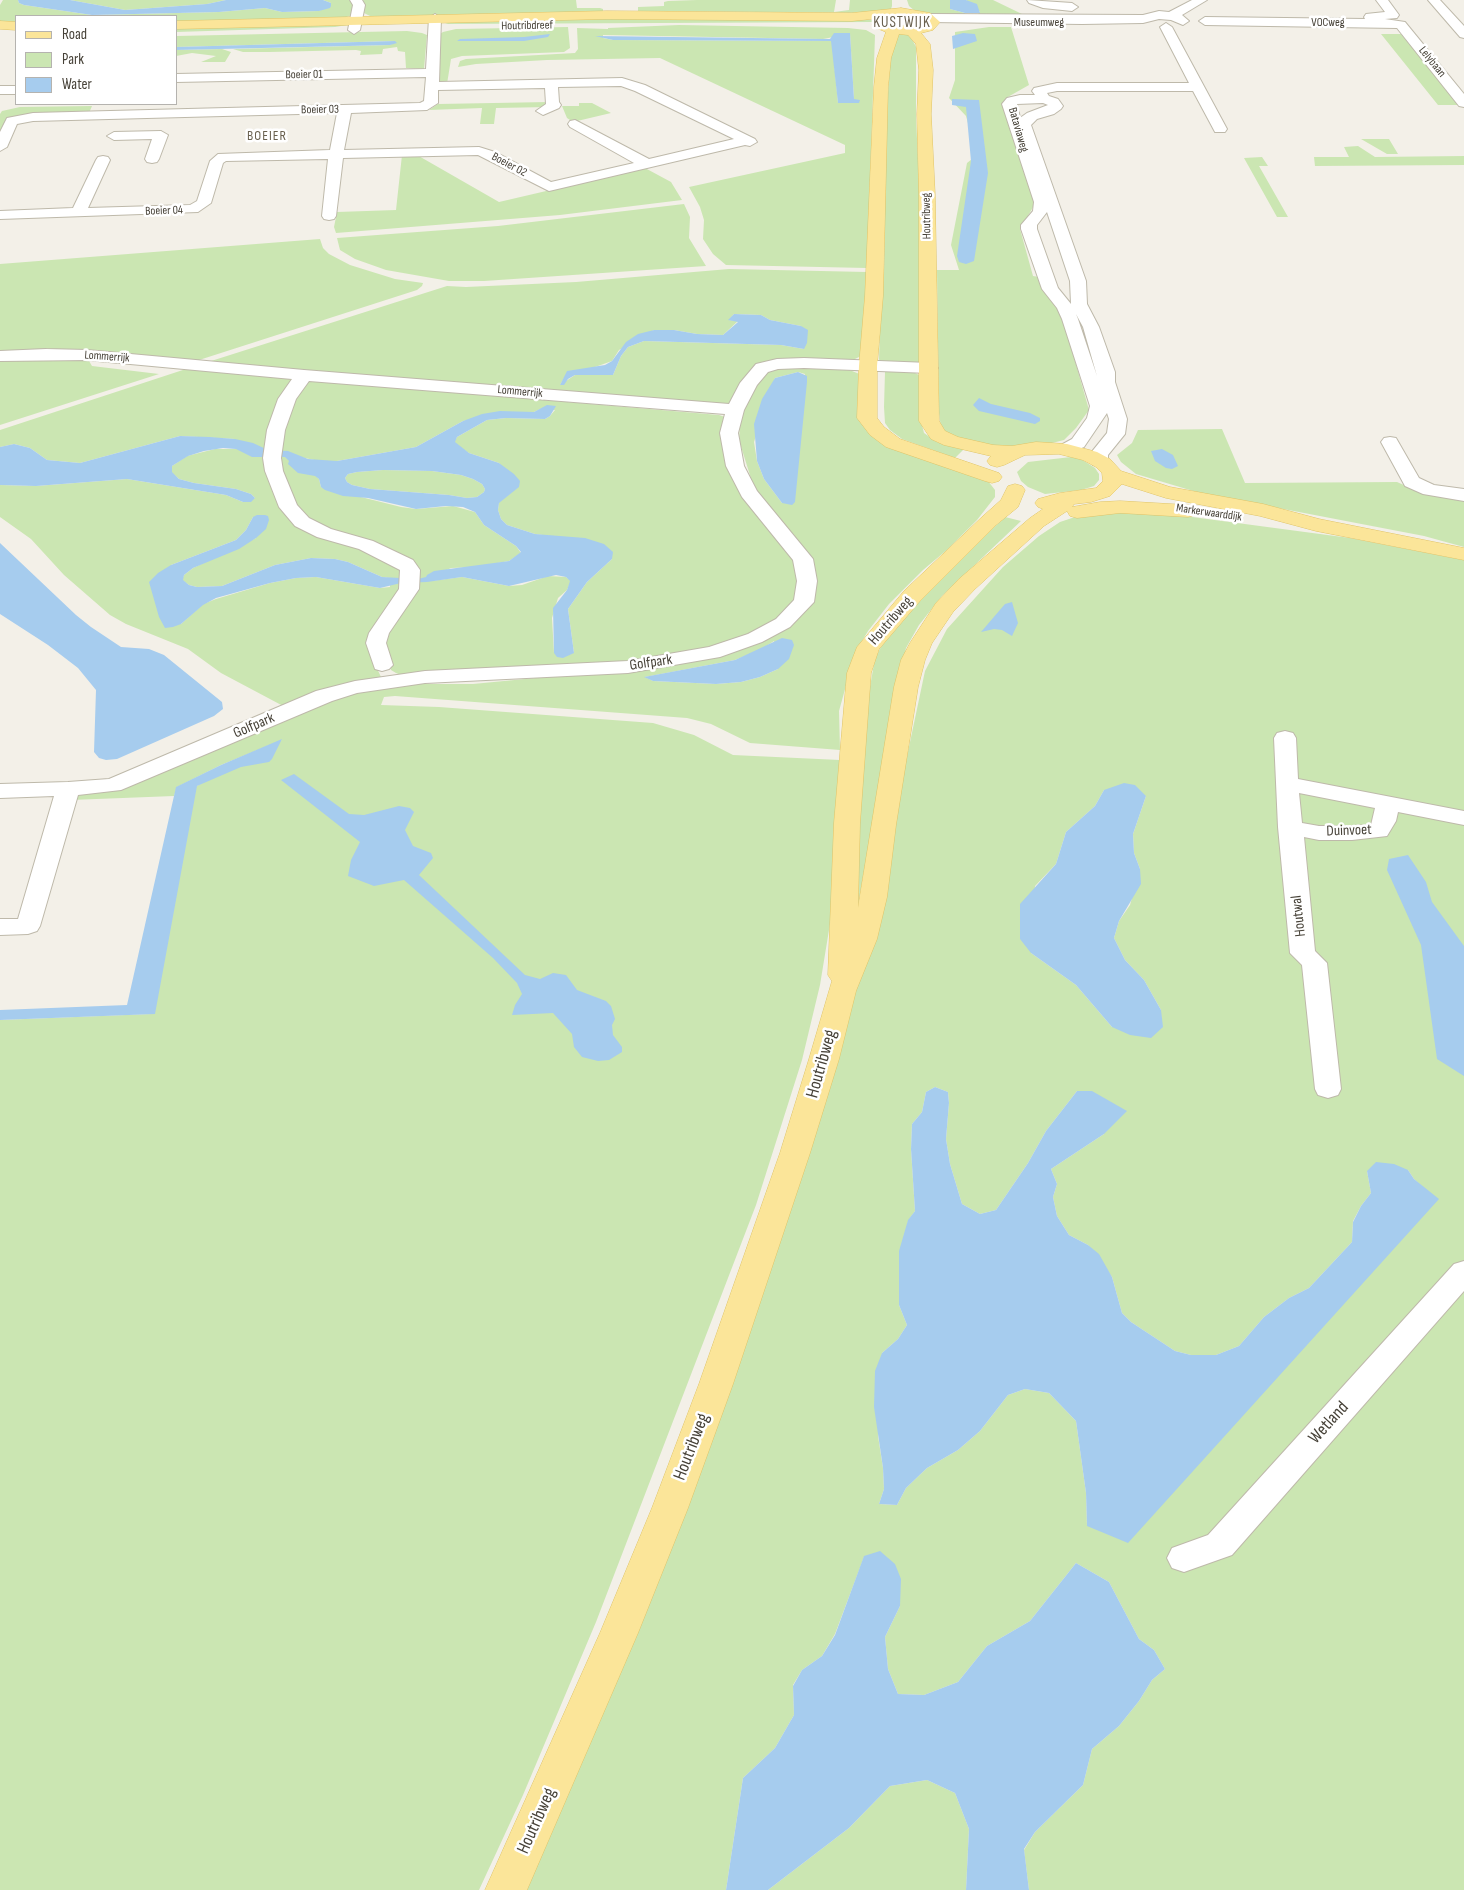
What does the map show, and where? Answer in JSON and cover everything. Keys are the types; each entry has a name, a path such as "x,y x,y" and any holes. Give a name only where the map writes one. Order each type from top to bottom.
{"main road":[{"name":"Houtribdreef","path":"435,23 789,24 891,12"},
{"name":"Houtribdreef","path":"178,25 355,25 696,14 852,17 891,12"},
{"path":"884,58 894,30 891,12 910,15 925,26"},
{"path":"789,24 855,27 869,30 880,36 884,58 867,418 884,437 916,452 1000,480 1030,497 1056,503 1089,503 1103,499 1121,489 1115,470"},
{"path":"0,25 15,28"},
{"name":"Houtribdreef","path":"178,34 355,25"},
{"path":"894,30 925,26"},
{"name":"Houtribweg","path":"925,26 924,114 927,195 929,421 938,435 951,441 993,452 1060,449"},
{"path":"0,30 15,28"},
{"path":"0,37 15,37"},
{"path":"1000,480 1005,467 1017,458 1060,449"},
{"name":"Markerwaarddijk","path":"1060,449 1085,454 1115,470 1194,504 1264,521 1316,525 1464,554"},
{"path":"1000,480 998,460 1013,452"},
{"path":"1056,503 1097,494 1111,486 1115,470"},
{"name":"Houtribweg","path":"842,992 847,823 859,673 868,647 890,619 989,521 1011,503 1000,480"},
{"name":"Markerwaarddijk","path":"1103,499 1194,504"},
{"name":"Houtribweg","path":"506,1890 619,1633 710,1402 795,1153 842,992 864,939 874,897 883,825 906,687 914,660 921,643 944,608 967,584 1056,503"},
{"path":"1014,542 1067,516 1091,509 1194,504"}],"street":[{"path":"355,25 359,5 356,0"},
{"path":"1033,0 1043,4 1116,10"},
{"path":"1201,0 1173,21 1198,87 1220,129"},
{"name":"Lelybaan","path":"1382,0 1394,14 1395,20 1403,26 1464,103"},
{"path":"1434,0 1464,34"},
{"name":"Museumweg","path":"925,26 967,20 1144,21"},
{"name":"VOCweg","path":"1144,21 1395,20"},
{"name":"Museumweg","path":"925,26 1144,21"},
{"name":"Boeier 03","path":"97,110 123,115 422,107 431,103 435,23"},
{"name":"Boeier 01","path":"178,78 431,80"},
{"name":"Boeier 02","path":"431,80 629,83 744,141 760,145"},
{"path":"543,110 554,105 552,102 551,83"},
{"path":"1016,100 1014,97 1032,87 1198,87"},
{"path":"1044,99 1039,91 1058,88"},
{"path":"0,90 15,90"},
{"name":"Bataviaweg","path":"1060,449 1078,443 1099,412 1099,406 1070,319 1065,307 1050,289 1029,229 1029,225 1040,210 1041,202 1009,104 1016,100 1044,99 1056,104 1054,109 1032,116 1024,124 1078,281 1081,309 1091,327 1106,372 1116,382 1130,427 1125,440 1112,454 1115,470"},
{"path":"329,216 336,154 345,109"},
{"path":"0,147 12,121 97,110"},
{"path":"78,213 123,115"},
{"path":"575,124 647,164"},
{"path":"114,136 161,135 152,159"},
{"name":"Boeier 02","path":"336,154 480,151 548,187 744,141"},
{"name":"Boeier 04","path":"0,215 188,210 198,208 204,203 217,161 223,157 336,154"},
{"name":"Lommerrijk","path":"0,356 46,354 87,356 735,410"},
{"name":"Golfpark","path":"0,791 68,789 112,785 324,696 355,687 425,677 586,670 664,662 713,653 754,638 784,623 804,602 807,581 803,559 749,493 735,466 729,433 735,410 756,373 768,366 804,363 929,368"},
{"path":"304,375 287,399 276,430 273,453 274,471 288,507 302,522 324,533 366,545 406,564 410,581 379,633 376,643 382,665"},
{"path":"1390,442 1412,482 1430,490 1464,496"},
{"name":"Houtwal","path":"1285,738 1286,784 1303,953 1314,963 1328,1089"},
{"name":"Duinvoet","path":"1286,784 1464,818"},
{"path":"0,927 28,926 68,789"},
{"name":"Duinvoet","path":"1290,827 1319,832 1352,833 1379,831 1384,821 1388,803"},
{"name":"Wetland","path":"1184,1558 1220,1545 1464,1272"}],"green space":[{"path":"3,0 18,0 19,3 24,5 92,15 15,15 15,25 0,23 0,5"},
{"path":"70,0 226,0 207,4 125,10"},
{"path":"323,0 350,0 353,6 352,15 344,18 178,23 178,15 92,15 219,12 265,8 282,12 319,11 331,3"},
{"path":"363,0 576,0 577,8 600,8 603,9 603,12 372,17 364,13 365,5"},
{"path":"836,0 834,12 849,10 850,0 892,0 892,6 891,9 881,13 638,11 638,7 664,6 664,2 668,1"},
{"path":"907,0 950,0 950,9 965,13 964,17 939,17 915,11 909,6"},
{"path":"966,0 993,0 1022,14 1015,16 977,15 980,12"},
{"path":"610,17 817,18 872,20 872,22 445,24 451,22"},
{"path":"347,25 335,27 178,32 178,26"},
{"path":"679,25 848,28 866,30 875,35 867,268 726,265 713,254 703,239 704,220 700,207 689,187 845,153 845,145 660,58 547,60 476,64 458,67 460,61 466,59 575,53 578,49 577,28","holes":["850,34 854,99 838,103 832,41 613,40 603,38 603,35 823,39"]},
{"path":"568,27 570,48 564,52 462,56 451,59 447,84 440,84 438,81 440,65 439,38 443,32 456,29"},
{"path":"989,27 1011,27 1029,85 1006,98 1035,204 1020,229 1033,276 1039,277 1062,315 1089,410 1076,428 1064,440 1048,444 997,448 957,440 941,428 939,413 937,270 959,270 951,245 967,163 977,155 966,116 949,98 955,80 955,32"},
{"path":"407,31 427,35 424,69 406,68 405,52 398,51 397,47 383,49 382,54 360,55 361,51 356,50 243,52 233,49 390,45 395,41 178,47 178,36"},
{"path":"898,32 909,33 916,47 916,119 921,217 919,333 927,362 925,364 880,362 879,359 881,296 884,273 886,120 891,51"},
{"path":"1381,34 1401,34 1460,105 1438,105"},
{"path":"222,49 231,52 225,62 201,62 216,56 192,53 178,56 178,50"},
{"path":"549,102 549,107 496,108 494,124 480,124 482,108 429,110 438,104"},
{"path":"579,103 592,103 611,113 573,122 567,118 562,106 579,106"},
{"path":"92,106 89,113 21,116 0,139 0,114 2,111 20,107"},
{"path":"1361,139 1389,139 1398,154 1387,154"},
{"path":"1358,146 1375,157 1464,156 1464,165 1315,166 1314,157 1349,157 1344,147"},
{"path":"402,155 417,155 499,202 645,168 671,182 682,200 560,215 336,233 334,227 337,212 396,210"},
{"path":"1262,157 1268,166 1259,166 1288,217 1277,217 1244,158"},
{"path":"684,204 690,217 689,238 706,266 484,281 449,281 386,270 355,259 340,250 337,238 498,226"},
{"path":"320,239 323,248 329,254 350,265 395,279 423,283 422,286 417,290 196,361 95,354 89,361 92,366 159,374 0,425 0,264"},
{"path":"729,269 867,272 863,355 851,361 777,361 731,404 208,362 447,286 466,287 576,282","holes":["734,314 761,315 770,320 801,326 804,349 781,345 644,341 628,347 621,356 613,375 575,375 560,385 564,378 612,361 619,350 654,330 723,335 738,321 729,320"]},
{"path":"783,366 847,369 862,375 868,430 988,481 995,490 995,497 977,520 889,604 868,631 855,653 839,711 840,750 750,743 711,724 687,718 395,696 384,697 381,705 439,707 653,723 694,735 733,755 840,760 837,881 820,985 802,1060 756,1205 596,1622 523,1795 479,1890 0,1890 0,1020 151,1014 193,788 282,740 221,765 177,787 174,796 71,800 75,796 86,792 111,792 138,783 316,705 363,690 404,684 473,684 670,665 797,618 799,545 753,485 739,440 744,409 758,382 771,369","holes":["798,372 805,374 782,503 764,479 757,461 754,442 775,378","774,641 778,669 760,677 741,682 716,684 653,681 645,677 735,660 762,649"]},
{"path":"192,367 292,379 269,432 291,517 369,551 405,571 405,581 373,660 381,677 285,707 221,673 188,649 126,624 110,615 64,575 31,539 0,517 0,485 36,486 127,479 226,495 243,502 255,498 251,494 236,489 179,479 171,472 172,466 187,456 215,449 236,449 235,439 180,436 80,463 47,460 30,448 14,444 0,447 0,430","holes":["253,517 256,538 193,568 184,575 182,580 189,585 197,587 222,586 275,565 311,558 335,559 348,562 382,577 390,578 390,587 380,588 316,577 296,578 270,583 203,604 181,624 171,565 236,540 246,530"]},
{"path":"885,372 913,372 919,375 920,417 924,433 937,442 965,448 955,458 902,439 890,430 885,423 884,407"},
{"path":"311,380 725,417 723,446 800,565 801,591 785,615 729,644 625,663 401,675 396,673 391,670 383,645 417,570 307,519 289,497 278,462 288,408 307,382","holes":["540,409 555,410 545,419 506,418 487,420 457,437 454,442 469,453 499,463 518,487 499,502 498,510 501,519 507,525 535,534 558,537 612,559 587,582 568,609 574,653 554,653 552,618 558,598 567,590 571,581 566,577 548,576 522,585 509,586 462,577 431,581 427,579 451,568 476,567 509,561 521,553 516,546 484,525 475,512 453,506 416,509 401,507 321,487 319,479 300,457 319,461 337,461 416,447 463,421 534,412"]},
{"path":"1222,429 1245,483 1397,482 1422,493 1464,500 1464,547 1424,536 1200,493 1136,474 1121,462 1117,455 1132,443 1138,430"},
{"path":"1071,457 1081,459 1095,468 1099,474 1099,480 1094,486 1081,490 1045,494 1028,487 1021,481 1017,472 1028,462"},
{"path":"383,470 432,471 461,475 482,484 485,489 477,497 467,498 370,489 352,485 345,478 348,474 357,472"},
{"path":"1147,511 1350,538 1464,560 1464,1890 1029,1890 1024,1850 1035,1832 1083,1785 1092,1749 1119,1726 1139,1701 1152,1680 1165,1669 1154,1650 1139,1639 1109,1582 1076,1563 1030,1621 987,1646 958,1682 924,1695 898,1694 888,1669 885,1637 900,1606 864,1557 835,1634 822,1656 802,1670 793,1685 794,1715 775,1748 743,1778 726,1890 520,1890 868,941 925,671 947,629 1003,567 1039,536 1060,522 1090,512","holes":["1104,790 1146,796 1133,834 1134,853 1140,869 1130,905 1119,921 1114,938 1125,960 1144,980 1161,1010 1112,1027 1076,985 1031,953 1035,886 1056,864 1066,832 1095,806","935,1087 948,1092 946,1139 950,1164 962,1204 980,1214 996,1210 1028,1163 1046,1131 1077,1091 1104,1134 1051,1169 1057,1184 1053,1197 1057,1216 1069,1235 1088,1245 1112,1277 1122,1313 1131,1322 1175,1351 1191,1355 1216,1355 1239,1346 1264,1317 1289,1298 1309,1288 1352,1242 1353,1221 1371,1193 1367,1171 1408,1170 1414,1179 1425,1189 1087,1526 1086,1493 1076,1421 1049,1393 1025,1389 1008,1395 980,1431 958,1450 927,1468 906,1488 897,1505 879,1504 884,1489 878,1436 882,1353 898,1339 907,1325 899,1305 908,1221 915,1211 911,1149 912,1124 922,1112 926,1092"]},
{"path":"1005,517 1021,521 942,596 919,625 906,648 893,706 849,957 858,756 875,658 888,634 952,567"},
{"path":"927,1780 955,1793 969,1829 966,1890 768,1890 849,1828 890,1786"}],"water":[{"path":"18,0 70,0 125,10 207,4 226,0 323,0 331,3 331,6 319,11 282,12 265,8 219,12 92,15 24,5 19,3"},
{"path":"950,0 966,0 977,4 980,13 965,13 950,9"},
{"path":"834,33 850,33 854,99 860,100 859,103 838,103 831,41 613,40 595,36 830,39"},
{"path":"963,33 975,34 977,41 953,49 952,36"},
{"path":"550,34 548,37 524,41 457,41 460,39 524,37"},
{"path":"395,41 397,43 390,45 178,50 178,47"},
{"path":"952,99 979,100 988,173 974,261 966,264 959,262 957,256 971,161 966,107 952,105"},
{"path":"734,314 761,315 770,320 801,326 808,330 807,343 804,349 781,345 644,341 628,347 621,356 613,375 575,375 568,379 564,385 560,385 567,371 605,365 612,361 626,342 638,334 654,330 674,330 697,334 723,335 738,322 728,320"},
{"path":"798,372 807,376 807,382 795,502 792,505 782,503 764,479 757,461 754,424 762,399 775,378"},
{"path":"979,398 991,404 1030,413 1040,418 1040,421 1035,424 979,411 973,405"},
{"path":"547,405 556,406 550,416 545,419 506,418 487,420 457,437 455,442 469,453 499,463 520,481 519,487 499,503 498,510 501,519 507,525 535,534 585,538 604,544 613,552 612,559 587,582 568,609 574,653 563,658 557,657 554,653 553,608 567,590 570,581 566,577 556,575 509,586 462,577 427,582 401,583 380,588 316,577 296,578 216,598 203,605 181,624 173,627 165,628 159,617 149,582 158,573 171,565 236,540 246,530 253,517 257,515 268,516 269,520 266,529 256,538 239,549 193,568 184,575 183,580 189,585 197,587 222,586 275,565 311,558 335,559 348,562 382,577 418,579 426,577 434,571 509,561 521,552 516,546 484,525 475,512 463,507 446,506 416,509 368,498 343,496 325,490 321,487 319,479 315,476 298,473 288,464 289,461 285,457 252,457 236,449 223,448 188,456 172,466 172,472 179,479 236,489 251,494 255,498 251,502 243,502 226,495 127,479 36,486 0,485 0,447 14,444 30,448 47,460 80,463 180,436 210,437 253,443 268,450 288,451 308,459 337,461 416,447 463,421 482,414 500,411 534,412","holes":["383,470 432,471 461,475 473,479 482,484 485,489 484,492 477,497 467,498 370,489 352,485 345,478 348,474 357,472"]},
{"path":"1162,449 1173,455 1178,466 1172,469 1166,468 1155,461 1151,451"},
{"path":"0,543 91,627 121,647 149,649 164,655 222,702 223,709 214,716 117,759 106,760 99,758 94,752 96,690 78,668 48,645 0,614"},
{"path":"1012,602 1018,623 1012,636 1002,630 994,629 981,632 1005,604"},
{"path":"782,638 792,640 794,645 789,659 778,669 760,677 741,682 716,684 653,681 644,677 735,660"},
{"path":"282,739 269,762 241,767 197,786 155,1014 0,1020 0,1010 127,1005 176,787"},
{"path":"294,774 349,814 364,815 399,806 410,808 414,812 405,830 413,846 431,853 433,858 419,875 525,975 540,979 553,973 566,975 577,990 606,1001 611,1006 615,1019 612,1025 613,1035 622,1047 622,1052 609,1060 598,1061 582,1057 574,1047 572,1034 553,1013 512,1015 515,1005 522,994 517,983 493,958 404,880 374,886 348,876 351,860 360,842 281,780"},
{"path":"1124,783 1135,785 1146,796 1133,834 1134,853 1140,869 1141,884 1119,921 1114,938 1125,960 1144,980 1161,1010 1163,1027 1151,1038 1130,1035 1112,1027 1076,985 1031,953 1020,939 1020,904 1056,864 1066,832 1095,806 1104,790"},
{"path":"1408,855 1426,882 1432,902 1464,946 1464,1076 1437,1059 1421,945 1387,870 1389,859"},
{"path":"935,1087 948,1092 946,1139 950,1164 962,1204 980,1214 996,1210 1028,1163 1046,1131 1077,1091 1092,1091 1127,1111 1104,1134 1051,1169 1057,1184 1053,1197 1057,1216 1069,1235 1088,1245 1099,1254 1112,1277 1122,1313 1131,1322 1175,1351 1191,1355 1216,1355 1239,1346 1264,1317 1289,1298 1309,1288 1352,1242 1353,1222 1361,1206 1371,1193 1367,1171 1376,1162 1394,1164 1408,1170 1414,1179 1439,1199 1128,1543 1087,1526 1086,1493 1076,1421 1049,1393 1025,1389 1008,1395 980,1431 958,1450 927,1468 906,1488 897,1505 879,1504 884,1489 883,1468 874,1407 875,1371 882,1353 898,1339 907,1325 899,1305 899,1251 908,1220 915,1211 911,1149 912,1124 922,1112 926,1092"},
{"path":"880,1551 895,1564 901,1579 900,1606 885,1637 888,1669 898,1694 924,1695 958,1682 987,1646 1030,1621 1076,1563 1109,1582 1139,1639 1154,1650 1165,1669 1152,1680 1139,1701 1119,1726 1092,1749 1083,1785 1035,1832 1024,1849 1029,1890 966,1890 969,1829 955,1793 927,1780 890,1786 849,1828 768,1890 726,1890 743,1778 775,1748 794,1715 793,1686 802,1670 822,1656 835,1635 864,1556"}],"district":[{"name":"KUSTWIJK","path":"902,23"},
{"name":"BOEIER","path":"267,136"}]}
